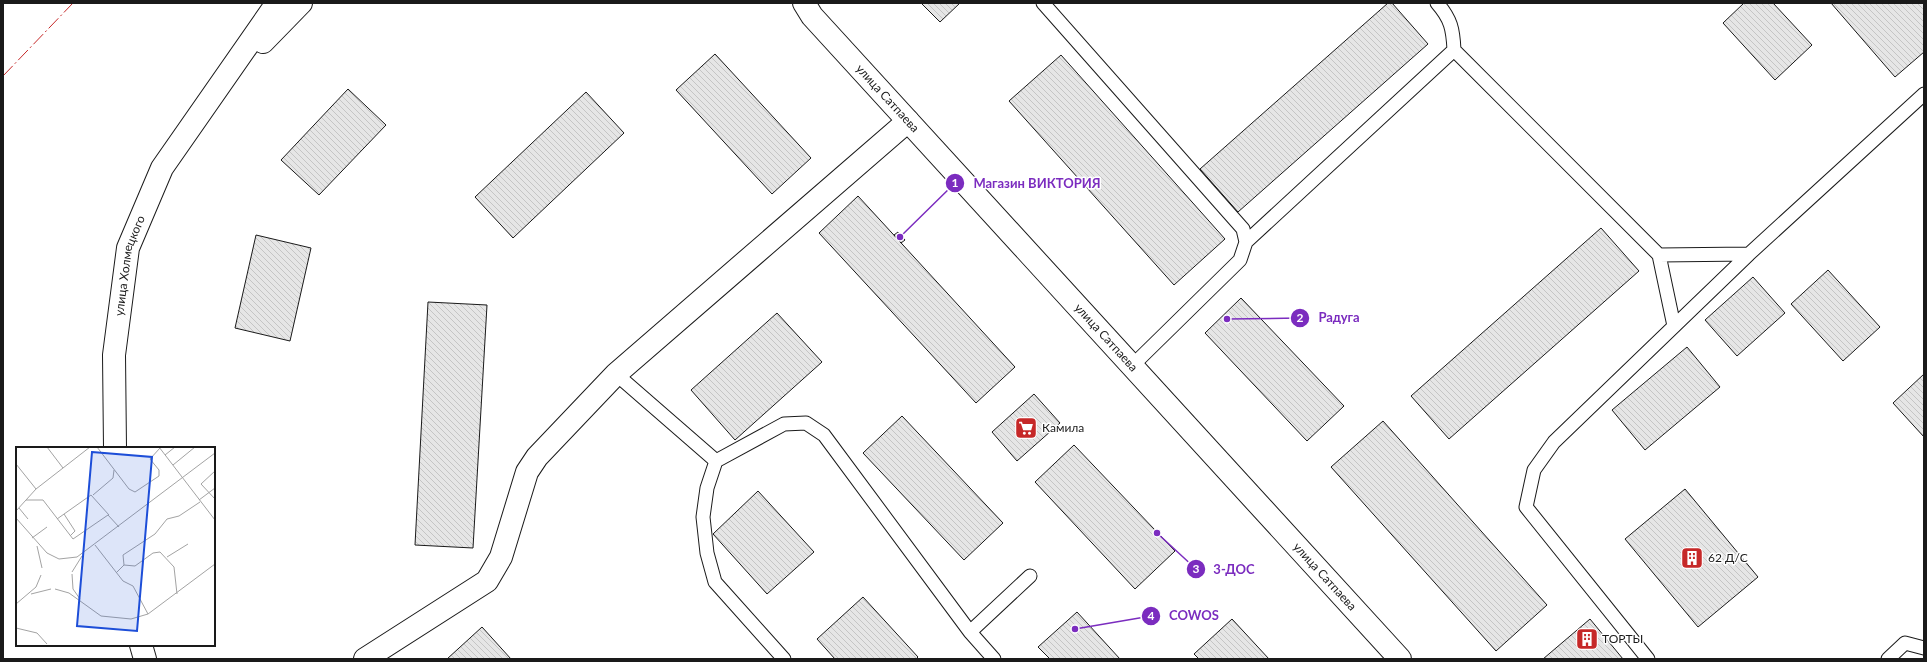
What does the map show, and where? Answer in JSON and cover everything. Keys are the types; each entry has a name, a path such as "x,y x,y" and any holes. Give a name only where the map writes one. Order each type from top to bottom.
{"street":[{"path":"207,101 277,3"},
{"path":"207,101 301,3"},
{"name":"улица Сатпаева","path":"804,7 1400,659"},
{"name":"улица Холмецкого","path":"115,447 114,355 128,248 162,168 207,101"},
{"path":"365,659 487,581 500,557 527,472 537,457 616,374 908,121"},
{"path":"141,646 145,659"}],"lane":[{"path":"1043,3 1243,229 1246,242"},
{"path":"1437,3 1445,12 1452,27 1454,50 1659,255 1674,326"},
{"path":"1132,366 1240,260 1246,242 1454,50"},
{"path":"1648,659 1526,507 1534,470 1554,442 1674,326 1749,254 1924,94"},
{"path":"1659,255 1749,254"},
{"path":"616,374 716,461"},
{"path":"784,659 715,582 707,553 703,517 707,488 716,461 784,424 806,423 824,435 970,632 994,659"},
{"path":"970,632 1030,576"},
{"path":"1888,659 1905,643 1924,648"}],"building":[{"path":"921,3 960,3 940,22"},
{"path":"1388,3 1392,3 1428,44 1238,212 1200,169"},
{"path":"1744,3 1773,3 1812,45 1775,80 1723,23"},
{"path":"1831,3 1924,3 1924,52 1895,77"},
{"path":"715,54 811,158 772,194 676,90"},
{"path":"1061,55 1225,239 1174,285 1009,101"},
{"path":"348,89 386,125 319,195 281,160"},
{"path":"586,92 624,133 513,238 475,197"},
{"path":"858,196 1015,367 976,403 819,233"},
{"path":"1601,228 1639,271 1449,439 1411,396"},
{"path":"898,232 905,240 901,243 894,235"},
{"path":"256,235 311,248 290,341 235,328"},
{"path":"1828,270 1880,327 1843,361 1791,304"},
{"path":"1753,277 1785,313 1737,356 1705,320"},
{"path":"1241,298 1344,406 1307,441 1205,333"},
{"path":"428,302 487,305 473,548 415,545"},
{"path":"777,313 822,362 735,440 691,390"},
{"path":"1687,347 1720,387 1645,450 1612,410"},
{"path":"1924,374 1924,437 1893,403"},
{"name":"Камила","path":"1034,394 1060,423 1017,461 992,432"},
{"path":"902,416 1003,523 964,560 863,453"},
{"path":"1383,421 1547,605 1496,651 1331,467"},
{"path":"1074,445 1175,551 1135,589 1035,482"},
{"name":"62 Д/С","path":"1685,489 1758,577 1698,627 1625,539"},
{"path":"758,491 814,552 767,594 713,534"},
{"path":"863,597 918,657 916,659 835,659 817,639"},
{"path":"1077,612 1120,659 1050,659 1038,647"},
{"path":"1232,619 1269,659 1199,659 1194,654"},
{"name":"ТОРТЫ","path":"1590,619 1623,659 1543,659"},
{"path":"482,627 511,659 447,659"}],"power":[{"path":"3,76 73,3"}],"place":[{"name":"Магазин ВИКТОРИЯ","path":"900,237"},
{"name":"Радуга","path":"1227,319"},
{"name":"Камила","path":"1026,428"},
{"name":"3-ДОС","path":"1157,533"},
{"name":"62 Д/С","path":"1692,558"},
{"name":"COWOS","path":"1075,629"},
{"name":"ТОРТЫ","path":"1587,639"}]}
